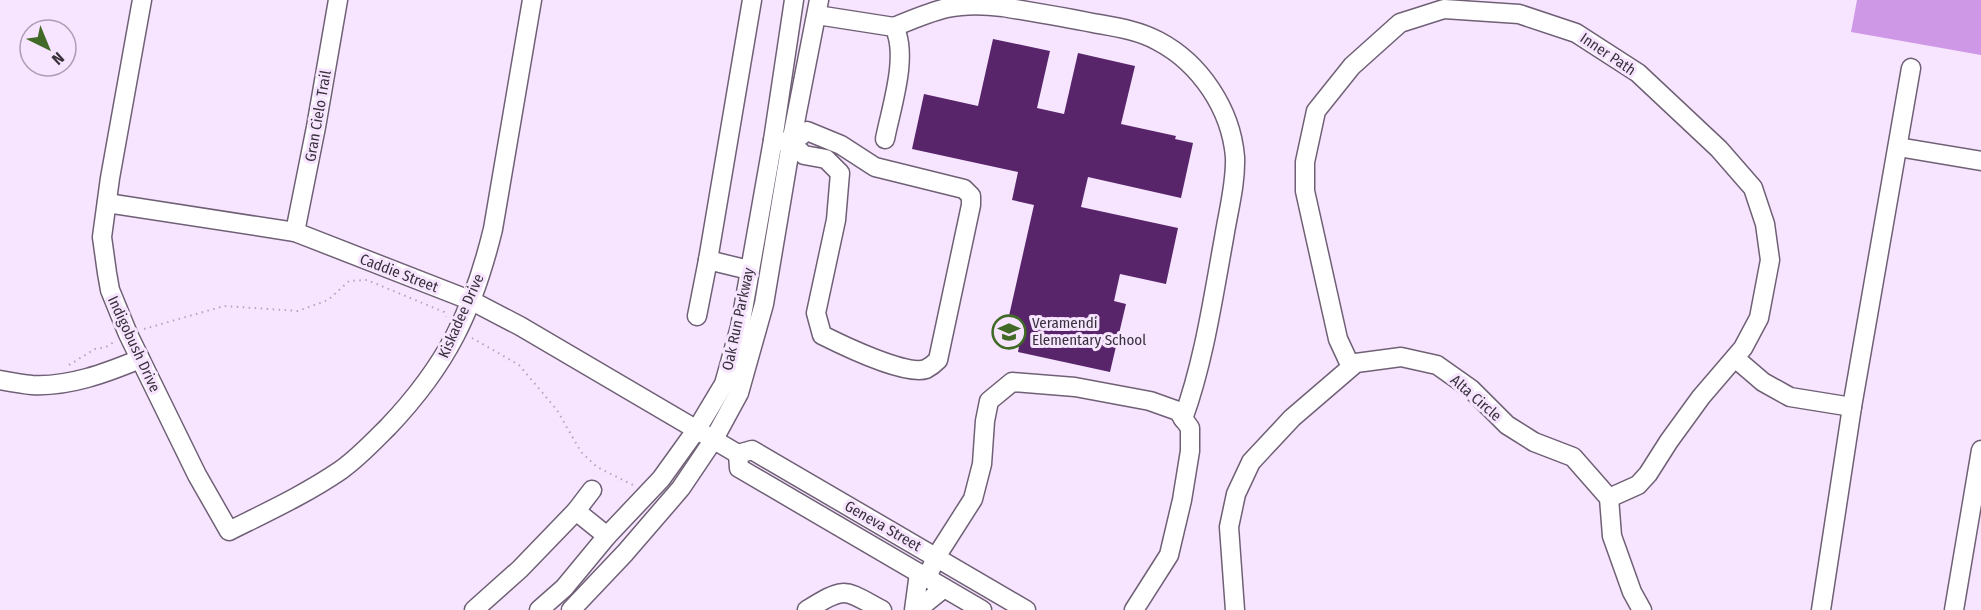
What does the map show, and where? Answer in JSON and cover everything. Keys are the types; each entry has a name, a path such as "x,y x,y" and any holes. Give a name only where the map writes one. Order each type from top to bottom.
{"street":[{"name":"Indigobush Drive","path":"142,0 102,237 107,273 110,290 128,334 201,483 229,531"},
{"name":"Gran Cielo Trail","path":"295,232 338,0"},
{"name":"Kiskadee Drive","path":"229,531 287,502 342,469 406,408 439,365 457,334 472,301 493,229 532,0"},
{"path":"697,316 752,0"},
{"name":"Oak Run Parkway","path":"539,610 564,588 607,536 661,479 697,429 724,384 740,327 773,140 794,0"},
{"path":"818,7 894,27 935,10 962,5 982,5 1130,30 1157,40 1180,54 1201,75 1220,103 1230,132 1235,158 1233,188 1215,288 1193,389 1183,419"},
{"name":"Oak Run Parkway","path":"571,610 625,553 681,488 714,439 739,393 764,304 791,143 818,7"},
{"name":"Inner Path","path":"1351,367 1338,339 1305,191 1305,162 1316,111 1352,66 1400,23 1444,9 1519,14 1576,33 1638,73 1719,149 1753,188 1765,224 1770,260 1759,318 1743,348 1701,397 1668,441 1648,474 1638,485 1609,498"},
{"path":"885,139 901,57 899,38 894,27"},
{"path":"1821,610 1852,407 1911,68"},
{"path":"773,140 791,143 804,155 826,159 840,173 836,220 816,313 822,335 845,347 910,370 926,369 938,360 971,196 964,189 875,167 841,145 807,131 791,143"},
{"path":"1898,147 1981,161"},
{"name":"Caddie Street","path":"107,203 295,232 472,301 520,326 697,429"},
{"path":"708,260 749,270"},
{"name":"Alta Circle","path":"1235,610 1229,527 1236,494 1251,462 1292,418 1356,363 1401,357 1437,365 1471,390 1507,425 1534,442 1573,457 1609,498"},
{"path":"1735,357 1763,382 1790,397 1852,407"},
{"path":"0,380 33,385 69,383 109,372 140,359"},
{"path":"916,610 923,576 973,499 982,464 989,401 1012,382 1075,387 1150,401 1178,411 1190,428 1190,451 1182,500 1169,555 1134,610"},
{"name":"Geneva Street","path":"697,429 738,454 752,450 1026,610"},
{"path":"1954,610 1981,450"},
{"name":"Geneva Street","path":"738,454 739,468 982,610"},
{"path":"474,610 520,569 592,490"},
{"path":"1609,498 1612,536 1632,592 1642,610"},
{"path":"576,510 607,536"},
{"path":"916,610 944,588"},
{"path":"807,610 835,593 849,592 882,610"}],"path":[{"path":"67,367 95,349 106,347 128,334 224,306 298,311 328,300 350,281 367,280 444,312 447,322 457,334 471,338 519,365 557,410 581,452 597,467 635,486"}],"shaded area":[{"path":"1857,0 1981,0 1981,55 1851,32"}],"building":[{"path":"993,39 1050,51 1037,108 1064,114 1078,53 1135,66 1121,124 1176,136 1175,139 1193,143 1181,198 1088,177 1081,207 1178,228 1166,284 1120,274 1114,301 1126,304 1110,372 1018,352 1020,341 1004,338 1034,205 1012,200 1018,172 912,149 924,94 978,106"}],"place":[{"name":"Veramendi Elementary School","path":"1009,332"}]}
